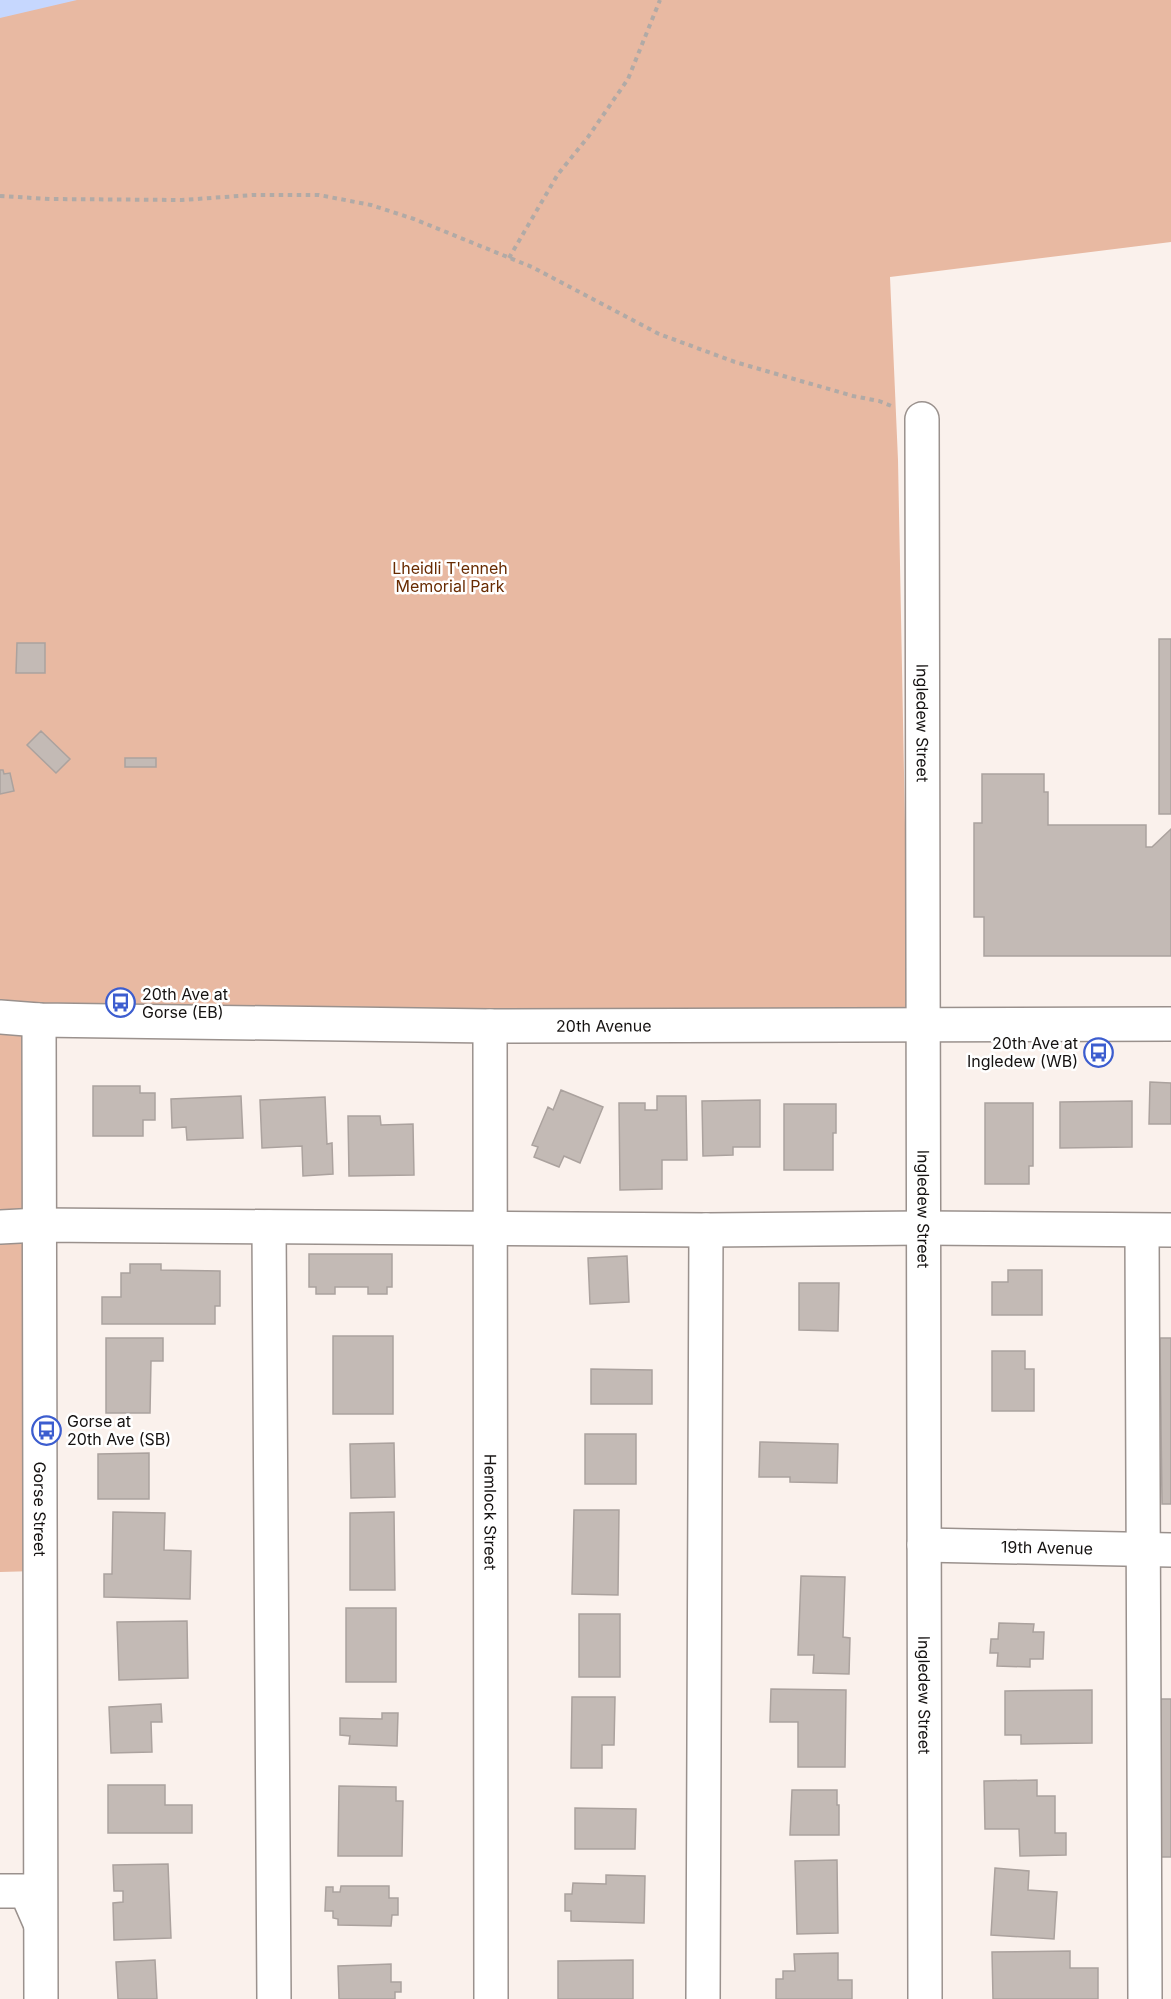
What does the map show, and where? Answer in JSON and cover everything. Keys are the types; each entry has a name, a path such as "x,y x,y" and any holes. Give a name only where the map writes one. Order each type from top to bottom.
{"street":[{"name":"Ingledew Street","path":"922,419 925,1999"},
{"name":"20th Avenue","path":"0,1017 39,1020 490,1026 1171,1024"},
{"name":"Gorse Street","path":"39,1020 41,1999"},
{"name":"Hemlock Street","path":"490,1026 491,1999"},
{"path":"0,1227 39,1225 706,1230 923,1228 1156,1231 1157,1550 1146,1999"},
{"path":"269,1227 274,1999"},
{"path":"702,1999 706,1230"},
{"name":"19th Avenue","path":"924,1545 1157,1550"},
{"path":"0,1891 26,1890 41,1925"}],"path":[{"path":"509,258 558,174 628,79 660,0"},
{"path":"0,196 50,199 182,200 253,195 319,195 371,205 414,219 509,258 598,300 659,334 735,362 853,396 879,401 922,419"}],"green space":[{"name":"Lheidli T'enneh Memorial Park","path":"0,0 1171,0 1171,242 890,277 898,460 909,1034 22,1037 36,1571 0,1572"}],"water":[{"path":"0,0 77,0 0,18"}],"building":[{"path":"1159,639 1171,639 1171,814 1159,814"},
{"path":"17,643 45,643 45,673 16,673"},
{"path":"41,731 70,759 56,773 27,745"},
{"path":"125,758 156,758 156,767 125,767"},
{"path":"0,770 3,770 4,774 10,773 14,791 0,794"},
{"path":"982,774 1044,774 1044,792 1048,792 1048,825 1146,825 1146,847 1152,847 1171,829 1171,956 984,956 984,917 974,917 974,823 982,823"},
{"path":"1150,1082 1171,1083 1171,1124 1149,1124"},
{"path":"93,1086 140,1086 140,1093 155,1093 155,1120 143,1120 143,1136 93,1136"},
{"path":"561,1090 603,1107 580,1163 564,1156 559,1167 534,1157 538,1147 532,1145 548,1107 553,1110"},
{"path":"241,1096 243,1138 187,1140 186,1127 172,1128 171,1099"},
{"path":"657,1096 686,1096 687,1160 662,1160 662,1189 620,1190 619,1103 645,1103 645,1110 657,1110"},
{"path":"325,1097 327,1144 332,1143 333,1174 303,1176 302,1146 262,1148 260,1100"},
{"path":"760,1100 760,1147 733,1147 733,1155 703,1156 702,1101"},
{"path":"1132,1101 1132,1147 1060,1148 1060,1102"},
{"path":"985,1103 1033,1103 1033,1166 1029,1166 1029,1184 985,1184"},
{"path":"784,1104 836,1104 833,1170 784,1170"},
{"path":"348,1116 380,1116 381,1125 413,1124 414,1175 349,1176"},
{"path":"309,1254 392,1254 392,1287 387,1287 387,1294 368,1294 368,1287 335,1287 335,1294 316,1294 316,1287 309,1287"},
{"path":"627,1256 629,1302 590,1304 588,1258"},
{"path":"130,1264 161,1264 161,1270 220,1271 220,1306 215,1306 215,1324 102,1324 102,1297 121,1297 121,1273 130,1273"},
{"path":"1008,1270 1042,1270 1042,1315 992,1315 992,1282 1008,1282"},
{"path":"799,1283 839,1283 838,1331 799,1330"},
{"path":"333,1336 393,1336 393,1414 333,1414"},
{"path":"106,1338 163,1338 163,1361 151,1361 150,1413 106,1413"},
{"path":"1160,1338 1171,1338 1171,1504 1162,1504"},
{"path":"992,1351 1025,1351 1025,1369 1034,1369 1034,1411 992,1411"},
{"path":"591,1369 652,1370 652,1404 591,1404"},
{"path":"585,1434 636,1434 636,1484 585,1484"},
{"path":"760,1442 838,1444 837,1483 790,1482 790,1477 759,1477"},
{"path":"394,1443 395,1497 351,1498 350,1444"},
{"path":"149,1453 149,1499 98,1499 98,1454"},
{"path":"574,1510 619,1510 618,1595 572,1594"},
{"path":"113,1512 165,1513 164,1550 191,1551 190,1599 104,1597 104,1574 112,1574"},
{"path":"394,1512 395,1590 350,1590 350,1513"},
{"path":"801,1576 845,1577 843,1637 850,1638 849,1674 813,1673 814,1655 798,1655"},
{"path":"346,1608 396,1608 396,1682 346,1682"},
{"path":"579,1614 620,1614 620,1677 579,1677"},
{"path":"187,1621 188,1678 119,1680 117,1622"},
{"path":"999,1623 1034,1624 1033,1632 1044,1632 1043,1659 1030,1659 1030,1667 997,1666 998,1653 990,1653 991,1639 998,1639"},
{"path":"771,1689 846,1690 845,1767 798,1767 798,1722 770,1722"},
{"path":"1092,1690 1092,1743 1021,1744 1021,1735 1005,1735 1005,1691"},
{"path":"572,1697 615,1697 614,1745 602,1745 602,1768 571,1768"},
{"path":"1154,1699 1171,1699 1171,1857 1154,1857"},
{"path":"161,1704 162,1722 151,1722 152,1752 111,1753 109,1707"},
{"path":"382,1713 398,1713 397,1746 349,1744 350,1736 340,1735 340,1718 382,1719"},
{"path":"1037,1780 1037,1796 1055,1796 1055,1833 1066,1833 1066,1855 1020,1856 1019,1829 985,1829 984,1781"},
{"path":"108,1785 165,1785 165,1805 192,1805 192,1833 108,1833"},
{"path":"339,1786 396,1787 396,1801 403,1801 402,1856 338,1856"},
{"path":"792,1790 837,1790 839,1835 790,1835"},
{"path":"575,1808 636,1809 635,1849 575,1849"},
{"path":"837,1860 838,1933 797,1934 795,1861"},
{"path":"168,1864 171,1938 114,1940 113,1903 123,1902 123,1891 114,1891 113,1865"},
{"path":"995,1868 1029,1871 1028,1890 1057,1892 1054,1939 991,1935"},
{"path":"606,1875 645,1876 644,1923 571,1921 571,1911 565,1911 565,1894 572,1894 573,1883 606,1884"},
{"path":"341,1886 389,1886 389,1898 398,1898 398,1915 392,1915 391,1926 338,1925 338,1919 333,1918 333,1911 325,1911 326,1887 333,1887 333,1892 340,1892"},
{"path":"1070,1951 1070,1968 1098,1968 1098,1999 993,1999 992,1952"},
{"path":"838,1953 838,1980 852,1980 852,1999 776,1999 776,1979 783,1979 783,1971 795,1971 794,1954"},
{"path":"155,1960 157,1999 118,1999 116,1962"},
{"path":"633,1960 633,1999 558,1999 558,1961"},
{"path":"391,1964 391,1982 401,1982 401,1992 395,1992 395,1999 339,1999 338,1966"}],"place":[{"name":"20th Ave at Gorse (EB)","path":"121,1003"},
{"name":"20th Ave at Ingledew (WB)","path":"1099,1052"},
{"name":"Gorse at 20th Ave (SB)","path":"46,1430"}]}
